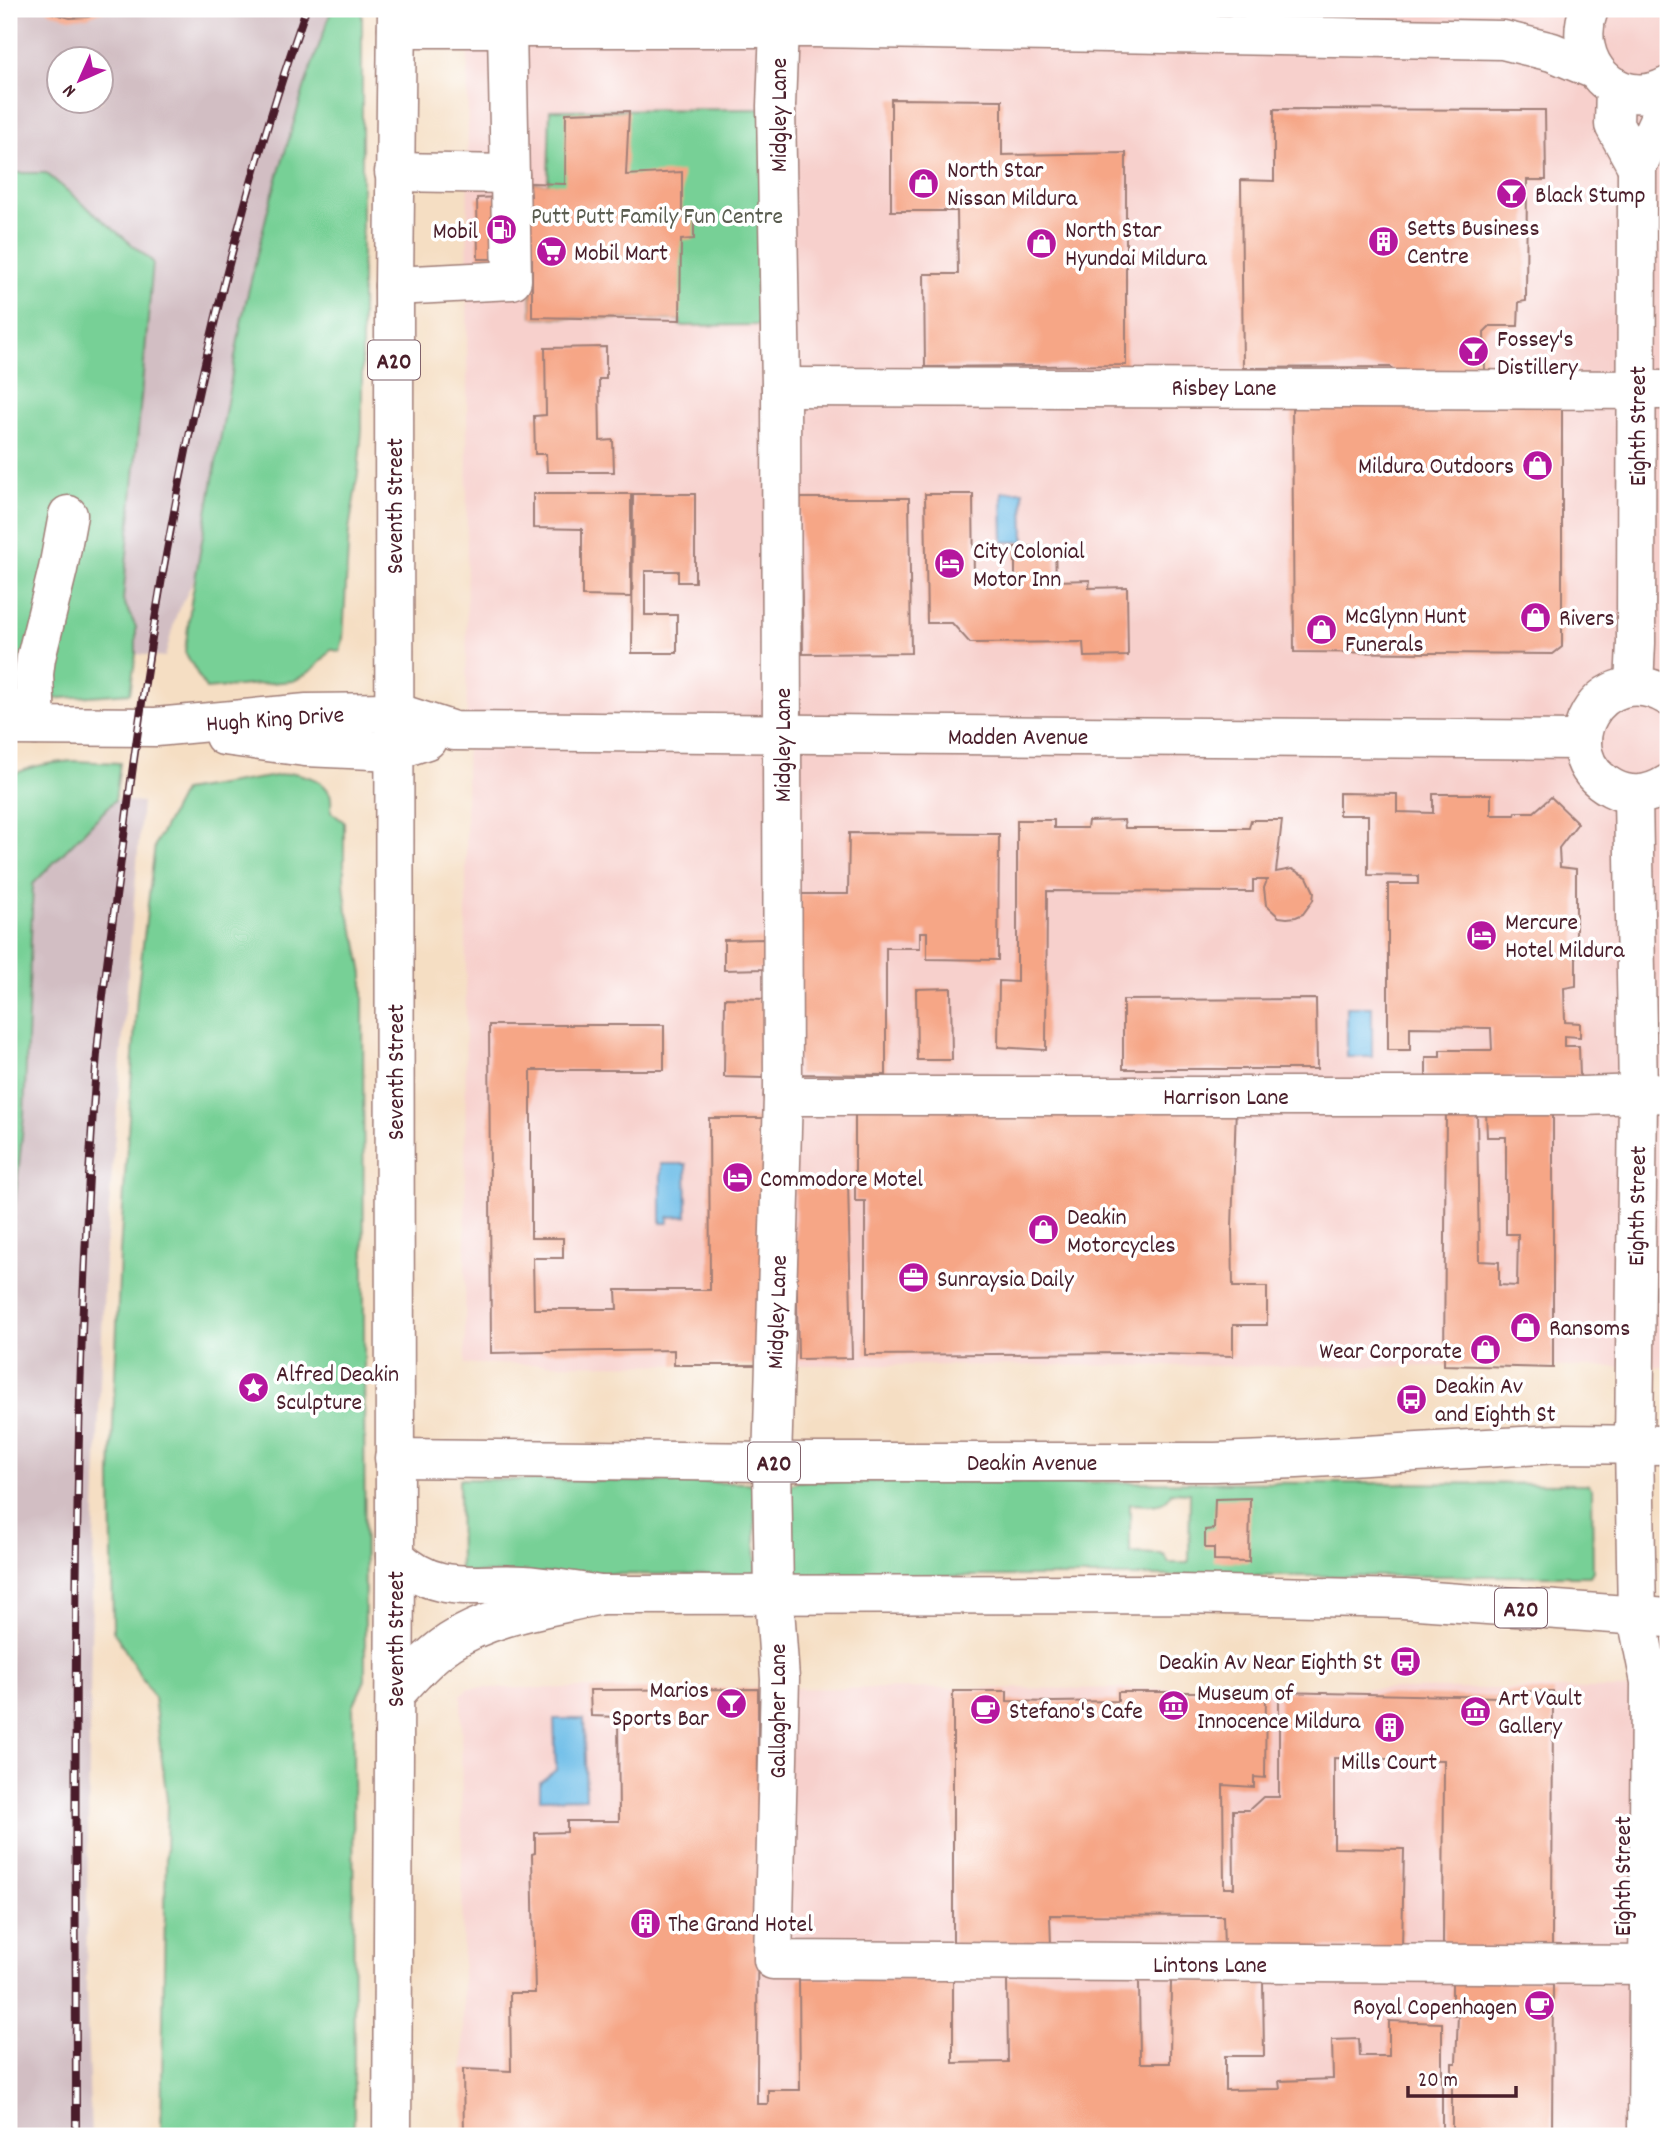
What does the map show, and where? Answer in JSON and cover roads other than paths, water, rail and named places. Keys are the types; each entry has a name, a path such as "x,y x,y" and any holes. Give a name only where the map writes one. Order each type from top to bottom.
{"main road":[{"path":"1503,40 1583,9"},
{"path":"1589,9 1584,21 1583,38 1587,55 1605,78"},
{"path":"397,18 507,29 802,22 1503,40 1552,52 1631,92 1648,93 1667,87"},
{"name":"Seventh Street","path":"392,2136 395,1694 394,172 397,18"},
{"name":"Midgley Lane","path":"772,1462 783,1096 781,387 776,106 802,22"},
{"path":"394,286 512,280 507,29"},
{"name":"Eighth Street","path":"1605,78 1614,125 1637,167 1653,389 1636,630 1651,691"},
{"name":"Eighth Street","path":"1637,167 1658,121 1667,87"},
{"path":"394,172 510,174"},
{"name":"Risbey Lane","path":"781,387 1653,389"},
{"path":"22,726 68,516"},
{"path":"1651,691 1618,689 1603,697 1584,723 1582,740 1592,771 1603,783 1618,791 1651,790"},
{"name":"Hugh King Drive","path":"22,726 156,727 307,713 395,712"},
{"name":"Madden Avenue","path":"395,712 454,732"},
{"name":"Hugh King Drive","path":"156,727 305,747 394,751"},
{"name":"Madden Avenue","path":"394,751 454,732 1582,740"},
{"name":"Eighth Street","path":"1647,2136 1645,1965 1653,1618 1651,790"},
{"name":"Harrison Lane","path":"783,1096 1583,1096 1653,1093"},
{"name":"Deakin Avenue","path":"394,1458 772,1462 1215,1462 1548,1444 1651,1444"},
{"name":"Gallagher Lane","path":"772,1462 774,1594 780,1679 773,1961"},
{"name":"A20","path":"395,1556 414,1572 438,1583 535,1586 600,1595 1165,1594 1404,1600 1653,1618"},
{"path":"395,1694 437,1652 460,1636 505,1619 600,1595"},
{"name":"Lintons Lane","path":"773,1961 1645,1965"},
{"name":"Eighth Street","path":"1621,2136 1645,1965"}],"water":[{"path":"1023,491 1024,542 1003,542 1002,492"},
{"path":"1347,1007 1372,1007 1372,1057 1347,1057"},
{"path":"661,1164 686,1164 687,1216 668,1217 668,1223 661,1223"},
{"path":"554,1719 584,1719 586,1798 540,1799 540,1782 556,1770"}],"railway":[{"path":"76,2136 75,1735 78,1467 88,1200 101,1013 152,638 191,425 242,215 272,111 306,9"}],"place":[{"name":"North Star Nissan Mildura","path":"924,183"},
{"name":"Black Stump","path":"1512,194"},
{"name":"Mobil","path":"501,230"},
{"name":"Setts Business Centre","path":"1384,241"},
{"name":"North Star Hyundai Mildura","path":"1042,243"},
{"name":"Mobil Mart","path":"551,252"},
{"name":"Fossey's Distillery","path":"1474,352"},
{"name":"Mildura Outdoors","path":"1537,465"},
{"name":"City Colonial Motor Inn","path":"950,564"},
{"name":"Rivers","path":"1536,617"},
{"name":"McGlynn Hunt Funerals","path":"1322,629"},
{"name":"Mercure Hotel Mildura","path":"1482,935"},
{"name":"Commodore Motel","path":"737,1178"},
{"name":"Deakin Motorcycles","path":"1044,1230"},
{"name":"Sunraysia Daily","path":"914,1278"},
{"name":"Ransoms","path":"1526,1327"},
{"name":"Wear Corporate","path":"1485,1350"},
{"name":"Alfred Deakin Sculpture","path":"253,1387"},
{"name":"Deakin Av and Eighth St","path":"1412,1399"},
{"name":"Deakin Av Near Eighth St","path":"1405,1661"},
{"name":"Marios Sports Bar","path":"732,1703"},
{"name":"Museum of Innocence Mildura","path":"1174,1706"},
{"name":"Stefano's Cafe","path":"986,1710"},
{"name":"Art Vault Gallery","path":"1475,1711"},
{"name":"Mills Court","path":"1389,1727"},
{"name":"The Grand Hotel","path":"645,1923"},
{"name":"Royal Copenhagen","path":"1540,2006"}],"park label":[{"name":"Putt Putt Family Fun Centre","path":"657,215"}]}
